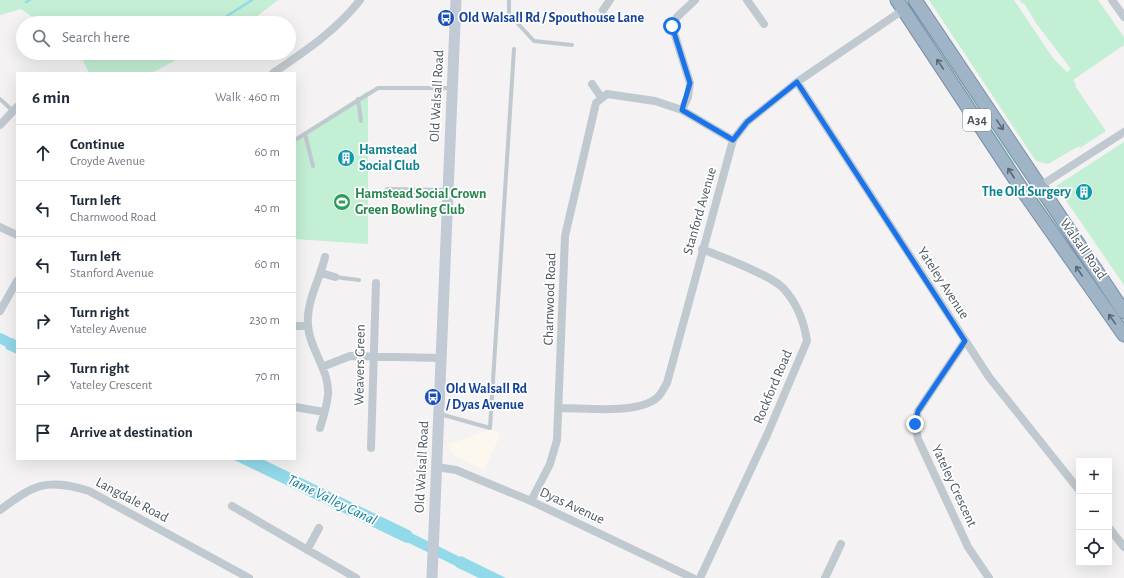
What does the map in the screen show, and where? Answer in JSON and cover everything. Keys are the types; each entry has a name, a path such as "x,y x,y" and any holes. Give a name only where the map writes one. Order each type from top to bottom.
{"highway":[{"name":"Walsall Road","path":"915,0 1124,312"},
{"name":"Walsall Road","path":"900,5 1023,191 1124,335"}],"main road":[{"name":"Old Walsall Road","path":"432,578 456,0"}],"street":[{"path":"296,58 338,24 360,0"},
{"path":"603,10 610,0"},
{"path":"682,110 690,83 672,26 677,17 695,0"},
{"path":"746,0 763,24"},
{"path":"1112,0 1124,17"},
{"name":"Stanford Avenue","path":"559,408 635,409 655,400 660,396 667,383 702,249 733,140 747,122 797,82 900,5"},
{"path":"275,72 293,60"},
{"name":"Yateley Avenue","path":"797,82 989,377 1076,486"},
{"path":"592,84 601,97 607,94 625,96 655,101 682,110 733,140"},
{"name":"Charnwood Road","path":"531,501 550,464 557,440 565,236 596,103 601,97"},
{"path":"0,125 15,109"},
{"path":"1040,186 1124,132"},
{"path":"388,191 447,192"},
{"path":"0,226 16,234"},
{"name":"Rockford Road","path":"700,578 767,435 807,341 804,324 796,304 782,287 755,272 702,249"},
{"path":"320,428 328,395 326,376 312,344 308,326 308,310 321,273 324,257"},
{"path":"321,273 335,277"},
{"path":"0,311 16,283"},
{"name":"Weavers Green","path":"371,448 376,283"},
{"path":"296,326 308,326"},
{"name":"Yateley Crescent","path":"965,341 918,411 915,424 918,439 968,547 989,578"},
{"path":"322,367 350,356 441,358"},
{"path":"296,407 324,412"},
{"name":"Dyas Avenue","path":"437,467 456,470 531,501 693,578"},
{"name":"Langdale Road","path":"0,510 25,492 39,486 52,483 69,485 89,491 249,578"},
{"path":"236,512 356,578"},
{"path":"307,550 319,528"},
{"path":"1111,530 1124,547"},
{"path":"825,578 841,544"}],"lane":[{"path":"509,0 509,14 534,41 572,45"},
{"path":"440,414 490,428 514,50"},
{"path":"296,139 358,99 378,88 452,88"},
{"path":"0,99 15,109"},
{"path":"358,99 361,121"},
{"path":"305,134 313,166"},
{"path":"335,277 359,280"}],"shaded area":[{"path":"491,429 501,434 484,470 456,457 447,445"}],"green space":[{"path":"0,0 278,0 257,16 31,16 21,9 0,15"},
{"path":"902,0 911,0 1017,161 1013,164"},
{"path":"929,0 1014,0 1053,58 1067,72 1071,69 1036,23 1024,3 1022,4 1020,0 1098,0 1124,37 1124,45 1073,80 1076,85 1075,86 1106,131 1080,148 1079,146 1048,164 1036,161"},
{"path":"82,60 176,60 154,72 88,72"},
{"path":"368,91 368,244 296,239 296,137"},
{"path":"1124,142 1124,285 1056,186"},
{"path":"1037,188 1124,317 1124,328 1031,191"}],"water":[{"path":"13,338 16,340 16,354 6,349 5,341"},
{"path":"234,460 264,460 411,531 415,541 406,543"},
{"path":"461,556 506,578 479,578 456,567 455,560"}],"waterway":[{"path":"26,2 30,0"},
{"path":"227,16 252,0"},
{"name":"Tame Valley Canal","path":"0,338 16,346"},
{"path":"404,535 467,566"}],"place":[{"name":"Old Walsall Rd / Spouthouse Lane","path":"446,18"},
{"name":"Hamstead Social Club","path":"346,158"},
{"name":"The Old Surgery","path":"1084,192"},
{"name":"Hamstead Social Crown Green Bowling Club","path":"342,202"},
{"name":"Old Walsall Rd / Dyas Avenue","path":"433,397"}],"route":[{"path":"672,26 690,83 688,96 682,110 733,140 747,122 797,82 965,341 918,411 915,424"}]}
